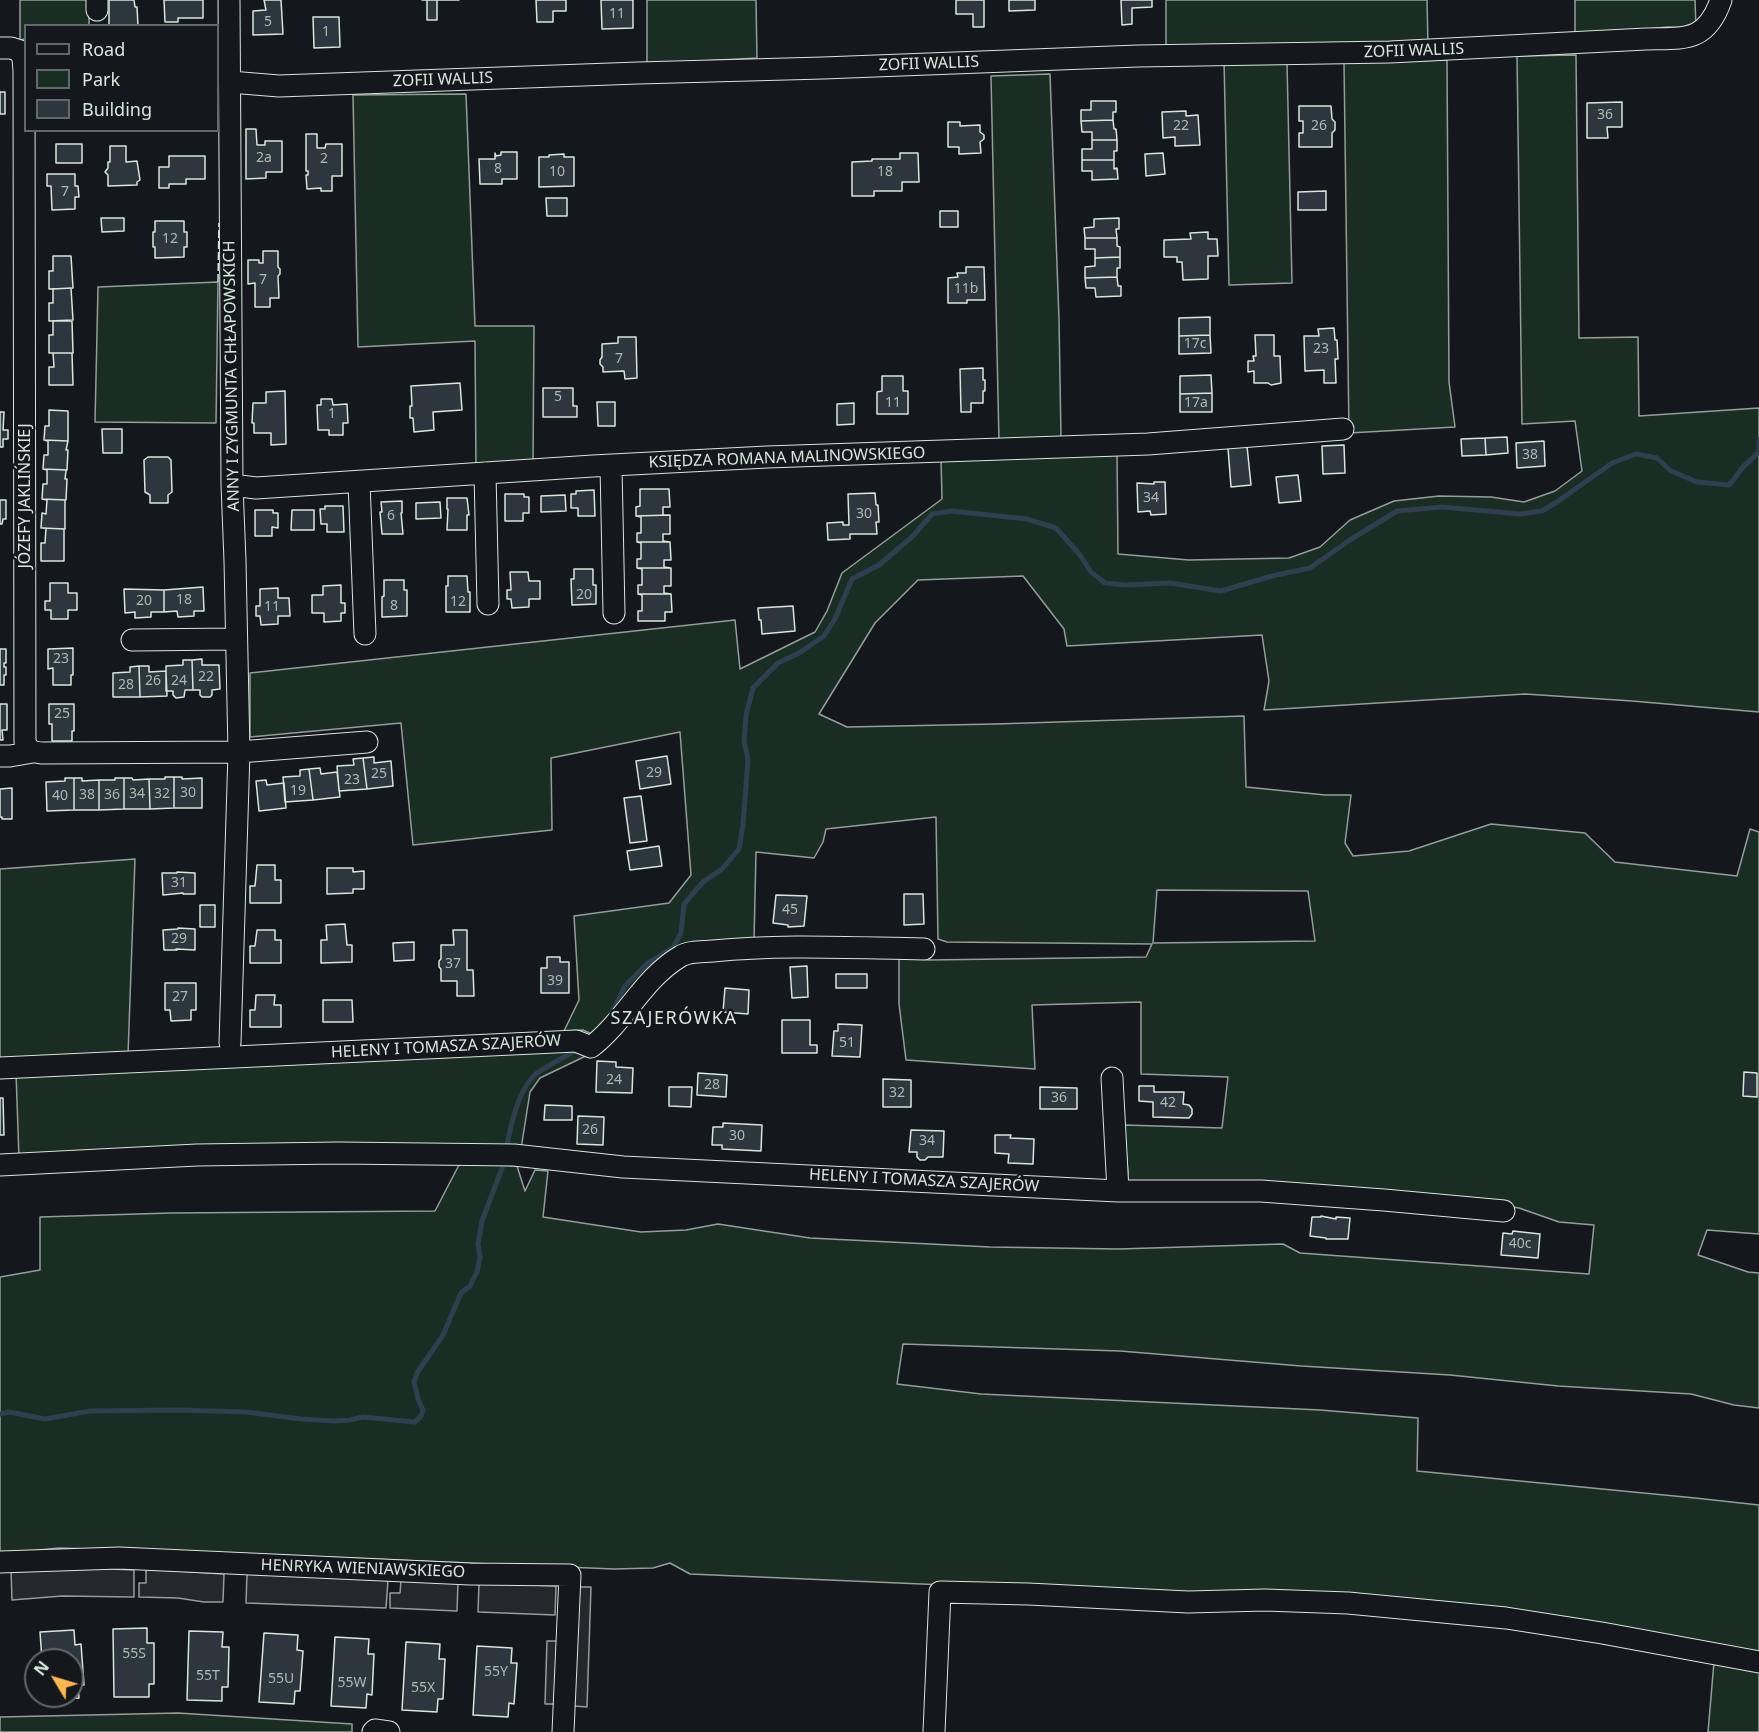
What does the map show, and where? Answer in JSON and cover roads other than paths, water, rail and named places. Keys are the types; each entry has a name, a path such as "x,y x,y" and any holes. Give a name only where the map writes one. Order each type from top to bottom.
{"street":[{"name":"ANNY I ZYGMUNTA CHŁAPOWSKICH","path":"229,0 232,485 239,752 230,1043"},
{"name":"ZOFII WALLIS","path":"230,82 291,85 1138,56 1390,52 1677,39 1693,36 1707,25 1721,0"},
{"name":"JÓZEFY JAKLIŃSKIEJ","path":"0,48 20,51 24,71"},
{"name":"JÓZEFY JAKLIŃSKIEJ","path":"24,132 25,742 28,749 33,752"},
{"name":"KSIĘDZA ROMANA MALINOWSKIEGO","path":"232,485 256,488 767,457 1148,444 1343,429"},
{"path":"610,466 614,613"},
{"path":"485,473 488,604"},
{"path":"359,482 365,634"},
{"path":"132,640 236,639"},
{"path":"0,756 33,752 239,752 367,742"},
{"name":"HELENY I TOMASZA SZAJERÓW","path":"0,1068 576,1041 591,1047 604,1037 620,1019 641,990 659,972 683,954 777,946 924,949"},
{"path":"1112,1078 1118,1191"},
{"name":"HELENY I TOMASZA SZAJERÓW","path":"0,1165 197,1155 514,1155 623,1167 1118,1191 1261,1191 1504,1211"},
{"name":"HENRYKA WIENIAWSKIEGO","path":"0,1562 119,1558 470,1574 570,1575 563,1732"},
{"path":"934,1732 940,1592 1149,1601 1264,1600 1348,1603 1506,1618 1759,1662"},
{"path":"373,1732 375,1730 389,1732"}],"waterway":[{"path":"1759,440 1759,449"},
{"path":"610,1016 625,986 648,963 673,948 681,933 684,904 703,882 722,869 739,849 748,759 744,741 746,715 753,688 778,663 799,653 824,636 835,619 852,579 879,565 913,536 932,514 951,511 1027,519 1056,528 1080,555 1091,572 1105,583 1125,585 1170,583 1221,591 1310,568 1397,511 1442,507 1520,514 1542,511 1612,463 1636,454 1657,458 1671,471 1697,482 1729,485 1759,450"},
{"path":"506,1151 516,1109 530,1080 537,1073 578,1049"},
{"path":"0,1414 9,1412 45,1419 90,1411 179,1410 246,1412 334,1421 363,1417 415,1422 423,1410 414,1382 417,1373 443,1335 461,1293 470,1286 477,1272 482,1221 504,1163"}],"district":[{"name":"SZAJERÓWKA","path":"674,1019"}]}
